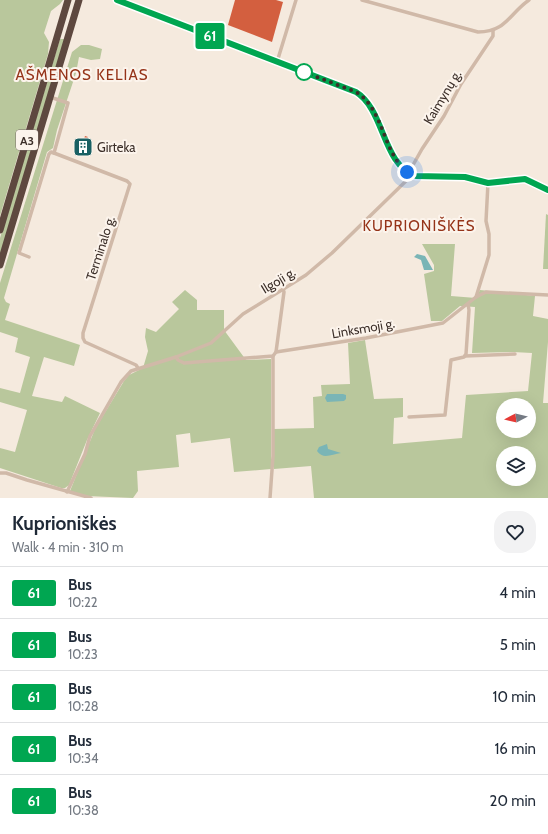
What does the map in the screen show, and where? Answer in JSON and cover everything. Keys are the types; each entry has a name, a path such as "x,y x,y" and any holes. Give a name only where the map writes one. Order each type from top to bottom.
{"highway":[{"path":"67,38 64,35 63,28 68,10 68,0"},
{"name":"A3","path":"0,230 68,0"},
{"name":"A3","path":"0,265 79,0"}],"street":[{"path":"117,0 356,92 362,96 374,112 395,158 410,174 416,176 469,177 488,183 525,179 548,190"},
{"path":"277,62 296,0"},
{"path":"362,0 478,32 493,31 499,28 529,0"},
{"name":"Kaimynų g.","path":"410,174 422,149 493,36 493,31"},
{"path":"29,257 19,253 49,154 54,153 68,103 50,97"},
{"name":"Terminalo g.","path":"54,153 127,181 130,184 84,328 83,338 85,342 136,365 138,368"},
{"name":"Ilgoji g.","path":"67,492 85,454 90,436 120,382 131,371 176,357 211,343 243,314 306,275 343,245 406,181 410,174"},
{"path":"476,297 489,254 489,234 486,221 488,183"},
{"path":"480,283 481,287 486,292"},
{"path":"270,498 272,473 273,356 276,352 284,292 283,289"},
{"name":"Linksmoji g.","path":"276,352 440,324 450,319 476,297 486,292 548,295"},
{"path":"465,356 469,310 468,304"},
{"path":"410,417 445,415 450,360 465,356 515,354"},
{"path":"176,357 184,363 273,356"},
{"path":"0,473 13,474 27,480 91,498"}],"green space":[{"path":"0,0 63,0 51,11 44,33 49,42 48,54 0,216"},
{"path":"60,39 64,39 64,42 0,257 0,238"},
{"path":"81,45 89,45 102,49 100,59 91,60 79,57 76,73 57,130 53,148 47,152 4,298 6,302 10,304 5,320 80,345 74,366 44,357 32,396 62,402 65,396 100,413 87,440 69,485 65,488 61,488 0,468 0,448 15,452 27,410 0,402 0,388 20,393 30,357 15,352 18,338 0,332 0,283 72,52"},
{"path":"546,214 548,215 548,269 543,269"},
{"path":"422,244 455,244 451,296 476,298 480,290 535,296 533,316 548,319 548,342 543,403 548,403 548,498 314,498 311,466 274,469 274,429 314,428 313,397 322,396 321,385 350,384 348,343 365,340 374,399 403,398 403,417 394,418 393,444 462,438 466,395 528,391 532,353 472,353 475,307 460,306 442,321 431,321 424,274 434,271 434,265"},
{"path":"185,290 197,300 197,310 224,310 224,330 246,360 271,359 271,469 234,472 230,438 191,443 190,433 176,435 179,467 137,471 138,491 133,498 87,496 70,491 95,429 124,381 129,375 143,368 148,351 145,337 146,328 156,332 179,309 172,302"}],"water":[{"path":"417,254 425,256 433,270 424,270 421,260 414,257"},
{"path":"327,394 343,394 346,395 346,399 344,401 327,402 325,398"},
{"path":"327,444 328,449 341,453 328,456 319,454 317,451 319,447"}],"building":[{"path":"235,0 276,0 283,2 272,42 228,25"},
{"name":"Girteka","path":"85,136 88,137 87,139 89,140 83,156 77,153 82,138 84,139"}],"bus line":[{"name":"61","path":"117,0 356,92 371,106 397,162 410,174 416,176 441,175 469,177 488,183 525,179 548,190"}],"place":[{"name":"Girteka","path":"83,147"}],"district":[{"name":"AŠMENOS KELIAS","path":"82,75"},
{"name":"KUPRIONIŠKĖS","path":"419,226"}],"route":[{"path":"304,72 356,92 362,96 374,112 397,162 407,172"}]}
